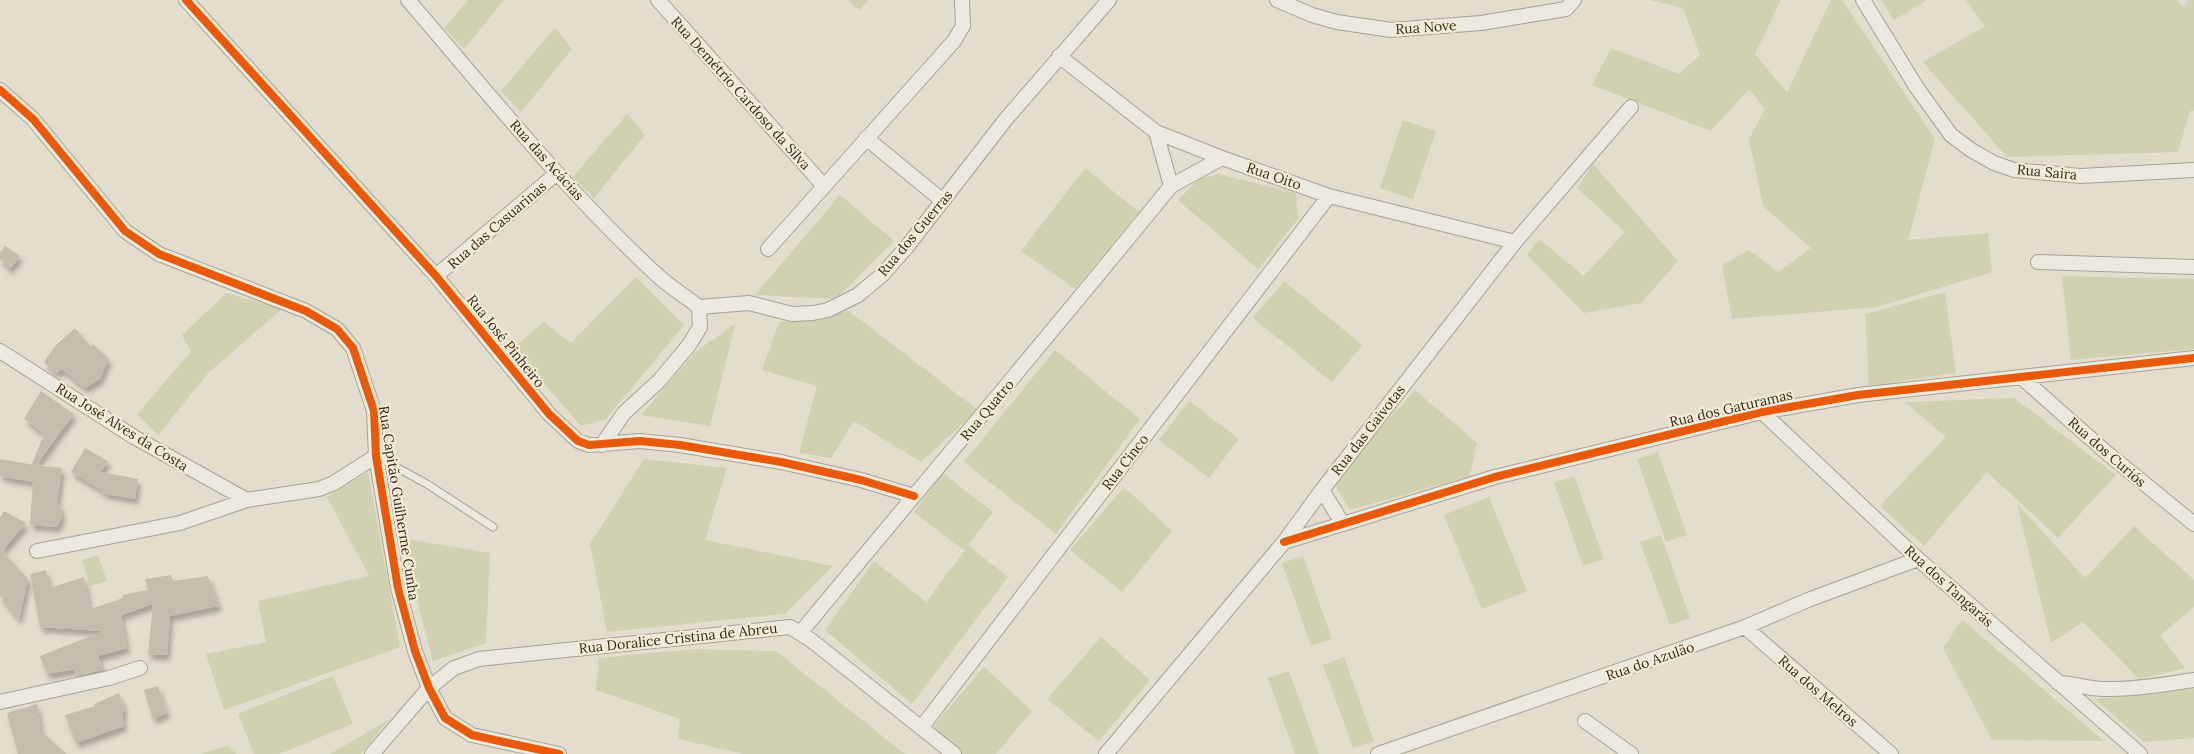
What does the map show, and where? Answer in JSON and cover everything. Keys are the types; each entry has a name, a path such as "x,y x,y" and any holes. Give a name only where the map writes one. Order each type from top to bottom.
{"street":[{"name":"Rua José Pinheiro","path":"186,0 436,276 562,427 578,441 589,445 640,440 680,445 781,462 861,480 914,496"},
{"name":"Rua das Acácias","path":"408,0 557,173 659,277 699,307"},
{"name":"Rua Demétrio Cardoso da Silva","path":"658,0 824,186"},
{"path":"768,250 954,41 963,26 962,0"},
{"name":"Rua dos Guerras","path":"699,307 749,303 792,314 813,313 842,304 858,295 882,276 1006,119 1109,0"},
{"name":"Rua Nove","path":"1277,0 1312,15 1337,22 1391,30 1481,23 1566,9 1574,0"},
{"name":"Rua Saira","path":"1863,0 1917,88 1951,135 1971,150 1994,163 2014,170 2081,176 2182,169 2194,170"},
{"name":"Rua Oito","path":"1059,56 1156,132 1329,196 1515,242"},
{"name":"Rua Capitão Guilherme Cunha","path":"0,90 33,119 125,231 159,254 306,311 337,329 353,348 374,411 376,456 398,588 414,651 429,688 445,718 472,735 559,754"},
{"name":"Rua das Gaivotas","path":"1106,754 1284,542 1322,490 1515,242 1632,107"},
{"path":"1156,132 1171,186"},
{"path":"866,138 943,201"},
{"name":"Rua Quatro","path":"801,632 995,402 1171,186 1222,158"},
{"name":"Rua das Casuarinas","path":"436,276 557,173"},
{"name":"Rua Cinco","path":"921,728 1329,196"},
{"path":"2038,262 2194,267"},
{"path":"602,445 624,413 660,381 688,345 700,327 699,307"},
{"name":"Rua José Alves da Costa","path":"0,351 134,437 247,500"},
{"name":"Rua dos Gaturamas","path":"1284,542 1495,477 1762,412 1858,395 2194,358"},
{"name":"Rua dos Curiós","path":"2021,377 2107,453 2194,524"},
{"name":"Rua dos Tangarás","path":"1762,412 1918,558 2058,684 2140,754"},
{"path":"37,551 180,523 247,500 320,489 334,483 376,456"},
{"path":"1322,490 1343,524"},
{"name":"Rua do Azulão","path":"1378,754 1746,627 1808,600 1918,558"},
{"name":"Rua dos Melros","path":"1746,627 1891,754"},
{"name":"Rua Doralice Cristina de Abreu","path":"372,754 429,688 454,668 479,659 790,628 801,632 954,754"},
{"path":"0,702 108,678 140,668"},
{"path":"2058,684 2066,683 2092,688 2118,689 2194,680"},
{"path":"1585,720 1630,754"}],"lane":[{"path":"376,456 427,484 493,527"}],"green space":[{"path":"468,0 504,0 464,49 444,28"},
{"path":"848,0 869,0 859,10"},
{"path":"1650,0 1781,0 1755,54 1787,92 1831,0 1842,0 1935,139 1908,240 1988,233 1992,272 1877,307 1732,319 1722,265 1749,250 1778,272 1811,248 1763,206 1749,139 1765,109 1749,89 1711,131 1592,85 1611,48 1679,74 1700,55 1683,8"},
{"path":"1881,0 1927,0 1894,20"},
{"path":"1966,0 2176,0 2184,7 2188,0 2194,0 2194,111 2190,111 2178,152 2007,157 1923,62 1985,26"},
{"path":"555,28 572,49 521,112 501,91"},
{"path":"627,114 645,135 594,198 573,177"},
{"path":"1403,120 1436,131 1413,199 1380,188"},
{"path":"1593,164 1678,261 1641,303 1584,313 1527,255 1539,239 1584,276 1625,232 1577,188"},
{"path":"1085,168 1139,212 1075,289 1021,251"},
{"path":"1218,174 1296,193 1298,219 1258,269 1178,200 1199,179"},
{"path":"840,195 894,241 836,299 755,295"},
{"path":"2062,276 2194,279 2194,349 2071,360"},
{"path":"636,277 684,325 606,419 581,426 513,348 544,322 571,343"},
{"path":"1284,281 1362,345 1332,382 1253,318"},
{"path":"1945,292 1956,373 1869,386 1865,314"},
{"path":"226,293 282,309 209,372 158,435 137,414 191,352 182,335"},
{"path":"849,311 978,410 921,462 854,421 831,458 799,453 817,386 762,370 779,322"},
{"path":"735,324 710,426 641,415 695,352"},
{"path":"1055,350 1140,419 1056,534 964,462"},
{"path":"1415,390 1477,443 1470,476 1350,510 1332,481"},
{"path":"2014,398 2116,475 2058,538 1987,472 1924,546 1880,506 1946,437 1905,402"},
{"path":"1189,401 1239,439 1209,478 1159,440"},
{"path":"1658,452 1687,535 1666,542 1637,459"},
{"path":"644,459 727,468 705,540 833,566 785,614 607,632 590,544"},
{"path":"368,472 400,647 224,710 206,654 266,642 258,601 369,576 327,497"},
{"path":"943,473 993,512 968,545 1008,577 912,704 825,630 874,561 926,602 965,550 914,512"},
{"path":"1574,476 1604,559 1583,566 1554,483"},
{"path":"1124,487 1172,531 1122,592 1070,550"},
{"path":"1489,497 1527,591 1482,609 1444,515"},
{"path":"2017,504 2085,578 2134,526 2194,580 2194,607 2160,635 2185,668 2139,679 2083,622 2051,643"},
{"path":"1661,535 1690,618 1670,625 1640,542"},
{"path":"401,538 490,553 486,643 433,661"},
{"path":"98,555 107,581 90,586 82,560"},
{"path":"1303,556 1332,639 1311,646 1282,563"},
{"path":"1962,620 2104,741 1992,740 1943,648"},
{"path":"1101,637 1150,680 1099,741 1047,699"},
{"path":"694,649 776,651 905,754 744,754 678,739 680,719 596,690 599,658"},
{"path":"1344,657 1374,741 1353,748 1323,665"},
{"path":"984,667 1032,711 996,754 960,754 930,730"},
{"path":"1289,671 1319,754 1295,754 1268,678"},
{"path":"333,676 353,724 279,754 254,754 238,714"},
{"path":"2194,688 2194,738 2144,742 2095,699"},
{"path":"388,720 361,754 330,754"},
{"path":"228,745 236,754 200,754"}],"building":[{"path":"5,246 20,256 10,269 0,259 0,252"},
{"path":"75,328 91,347 93,344 109,359 100,379 85,388 62,369 56,373 44,362 56,345"},
{"path":"41,391 74,414 36,465 62,468 57,504 61,507 62,518 57,527 30,525 33,482 0,476 0,459 34,465 32,464 44,434 24,419"},
{"path":"85,448 108,461 101,472 138,479 135,499 102,493 103,491 71,472"},
{"path":"4,511 26,523 2,551 28,579 19,620 0,596 0,517"},
{"path":"46,570 50,588 84,577 90,609 123,598 122,595 148,590 145,579 171,575 173,581 208,576 219,606 170,616 167,655 148,655 153,604 121,615 127,648 98,656 103,670 76,676 74,669 47,674 40,656 103,631 40,627 30,574"},
{"path":"158,686 167,713 153,719 144,690"},
{"path":"119,693 125,711 122,712 124,726 76,743 65,715 95,706 94,704"},
{"path":"37,704 41,731 66,754 18,754 7,713"}],"cycle path":[{"path":"186,0 436,276 549,414 578,441 589,445 640,441 680,445 781,462 861,480 914,496"},
{"path":"0,90 33,119 125,231 159,254 306,311 337,329 353,348 374,411 376,456 398,588 415,651 429,688 445,718 472,735 559,754"},
{"path":"1284,542 1495,477 1762,412 1858,395 2194,358"}]}
